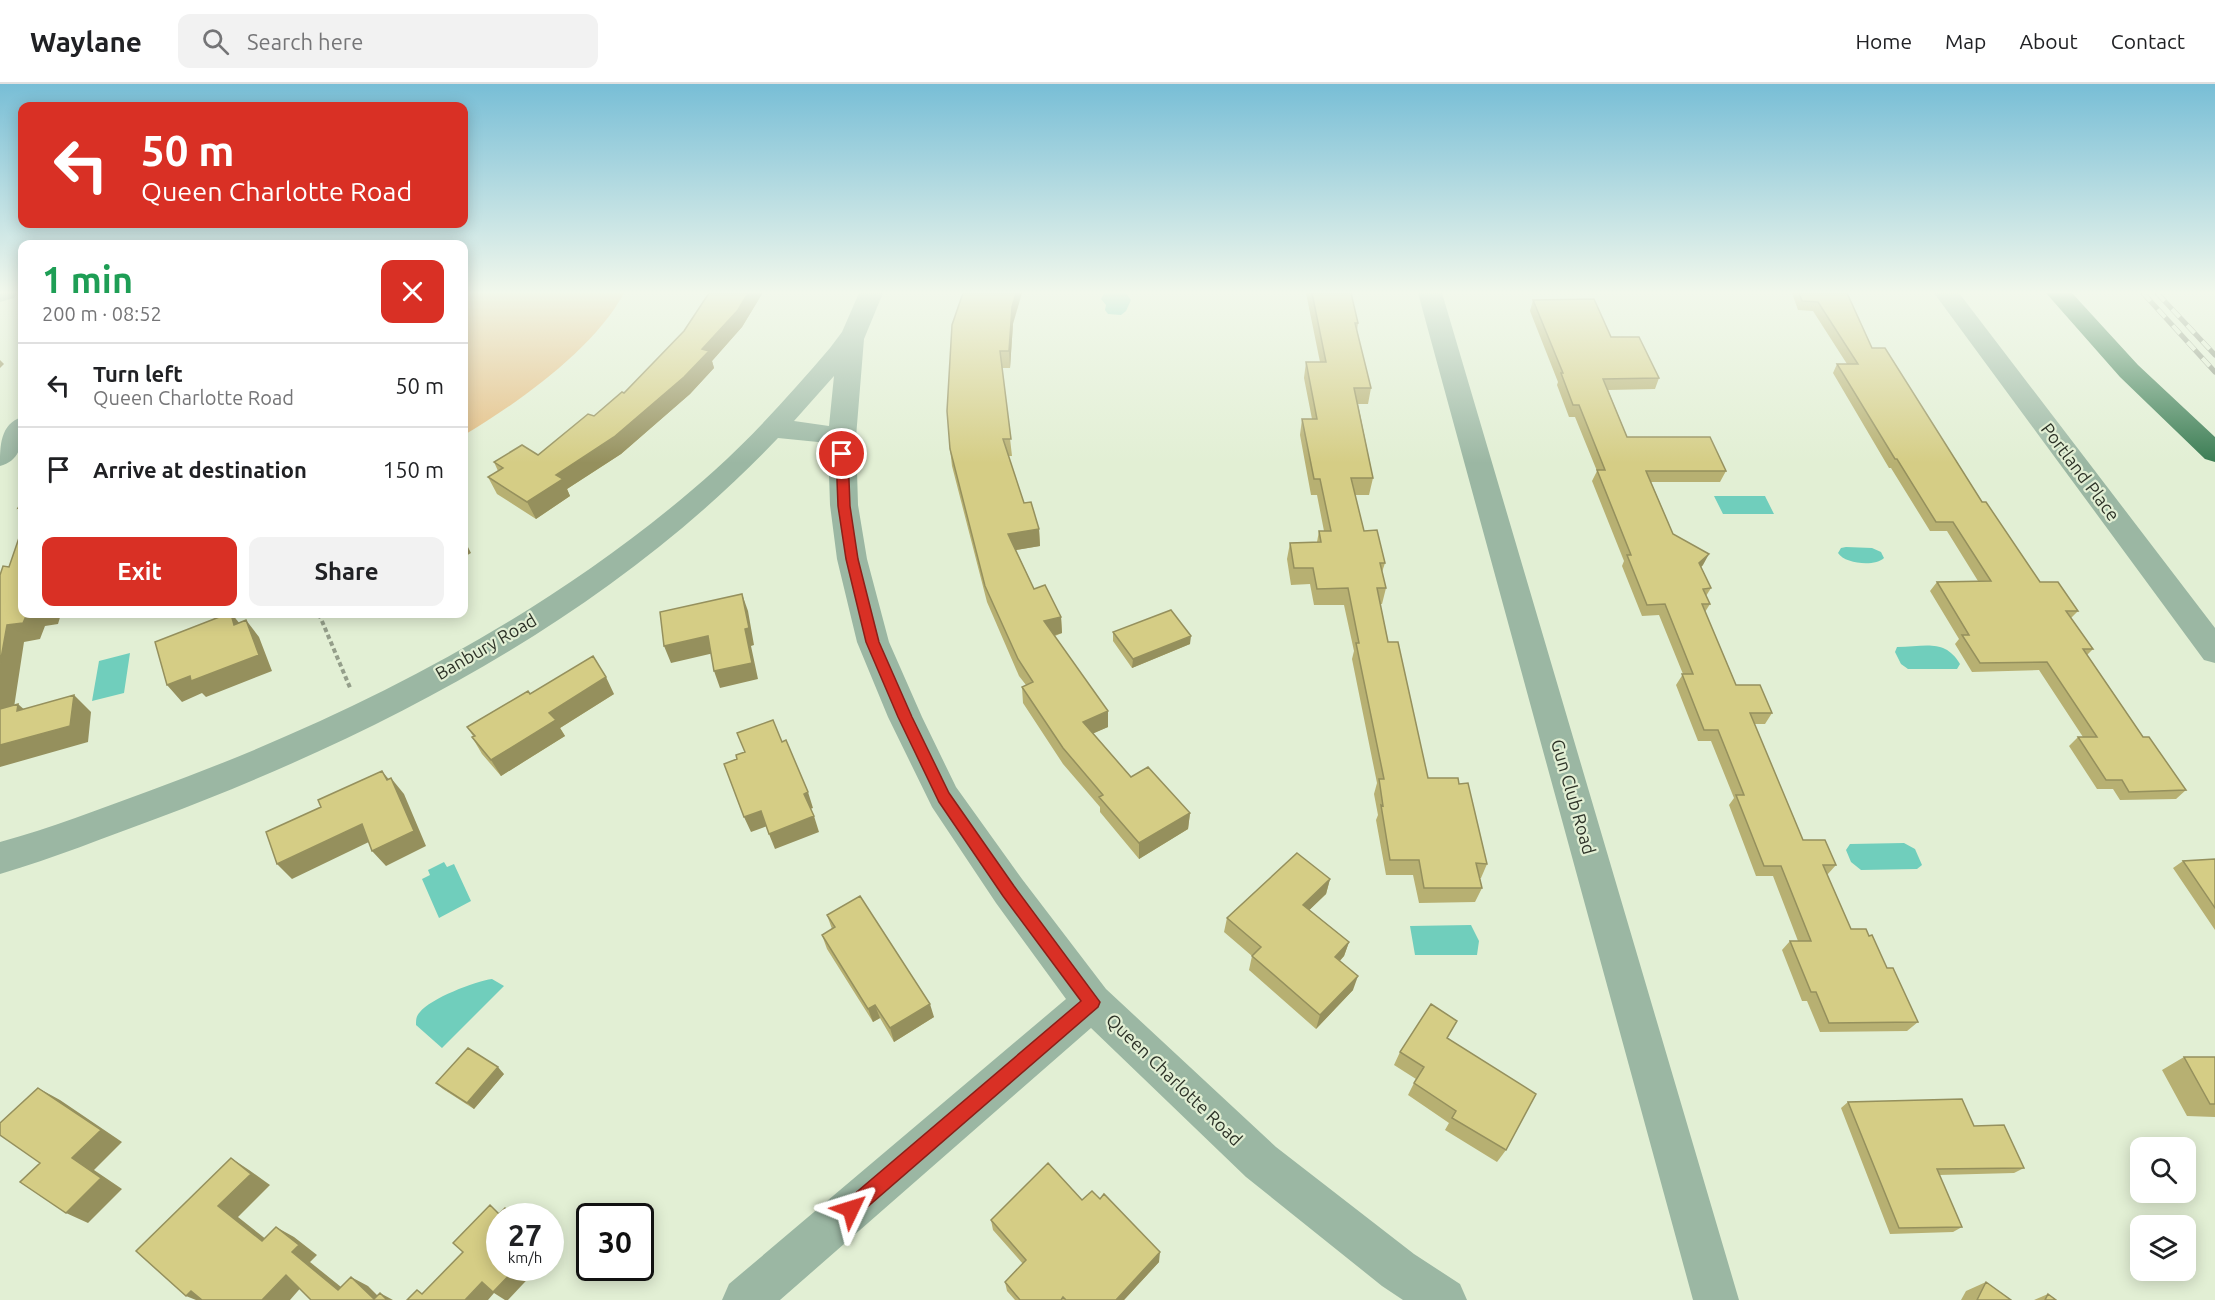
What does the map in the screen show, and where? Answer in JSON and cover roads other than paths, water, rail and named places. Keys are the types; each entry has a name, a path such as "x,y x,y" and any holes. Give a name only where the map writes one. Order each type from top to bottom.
{"highway":[{"path":"2110,350 2215,452"},
{"path":"2128,350 2215,452"}],"street":[{"name":"Banbury Road","path":"0,858 186,793 268,760 361,716 467,660 555,607 653,537 709,490 772,429 841,350"},
{"name":"Queen Charlotte Road","path":"850,350 842,437 844,506 852,559 873,642 905,717 944,797 1009,891 1092,1002 1261,1162 1398,1270 1444,1300"},
{"name":"Gun Club Road","path":"1446,350 1716,1300"},
{"name":"Portland Place","path":"1989,350 2215,651"},
{"path":"772,429 811,431 842,437"},
{"path":"0,457 18,432"},
{"path":"745,1300 1092,1002"}],"water":[{"path":"1714,496 1765,496 1774,514 1723,514"},
{"path":"1841,548 1872,548 1881,552 1884,558 1874,563 1853,562 1838,553"},
{"path":"1897,647 1941,647 1948,650 1960,664 1957,669 1908,669 1901,664 1895,652"},
{"path":"130,653 124,693 92,701 99,661"},
{"path":"1904,843 1915,849 1922,865 1917,869 1861,870 1851,862 1846,850 1850,844"},
{"path":"444,862 447,867 454,864 471,901 439,918 422,879 430,875 428,870"},
{"path":"1471,925 1479,941 1477,955 1415,955 1410,926"},
{"path":"492,979 504,986 442,1048 416,1025 416,1018 425,1007 433,1002 464,987"}],"railway":[{"path":"2195,350 2215,372"},
{"path":"2210,350 2215,355"}]}
